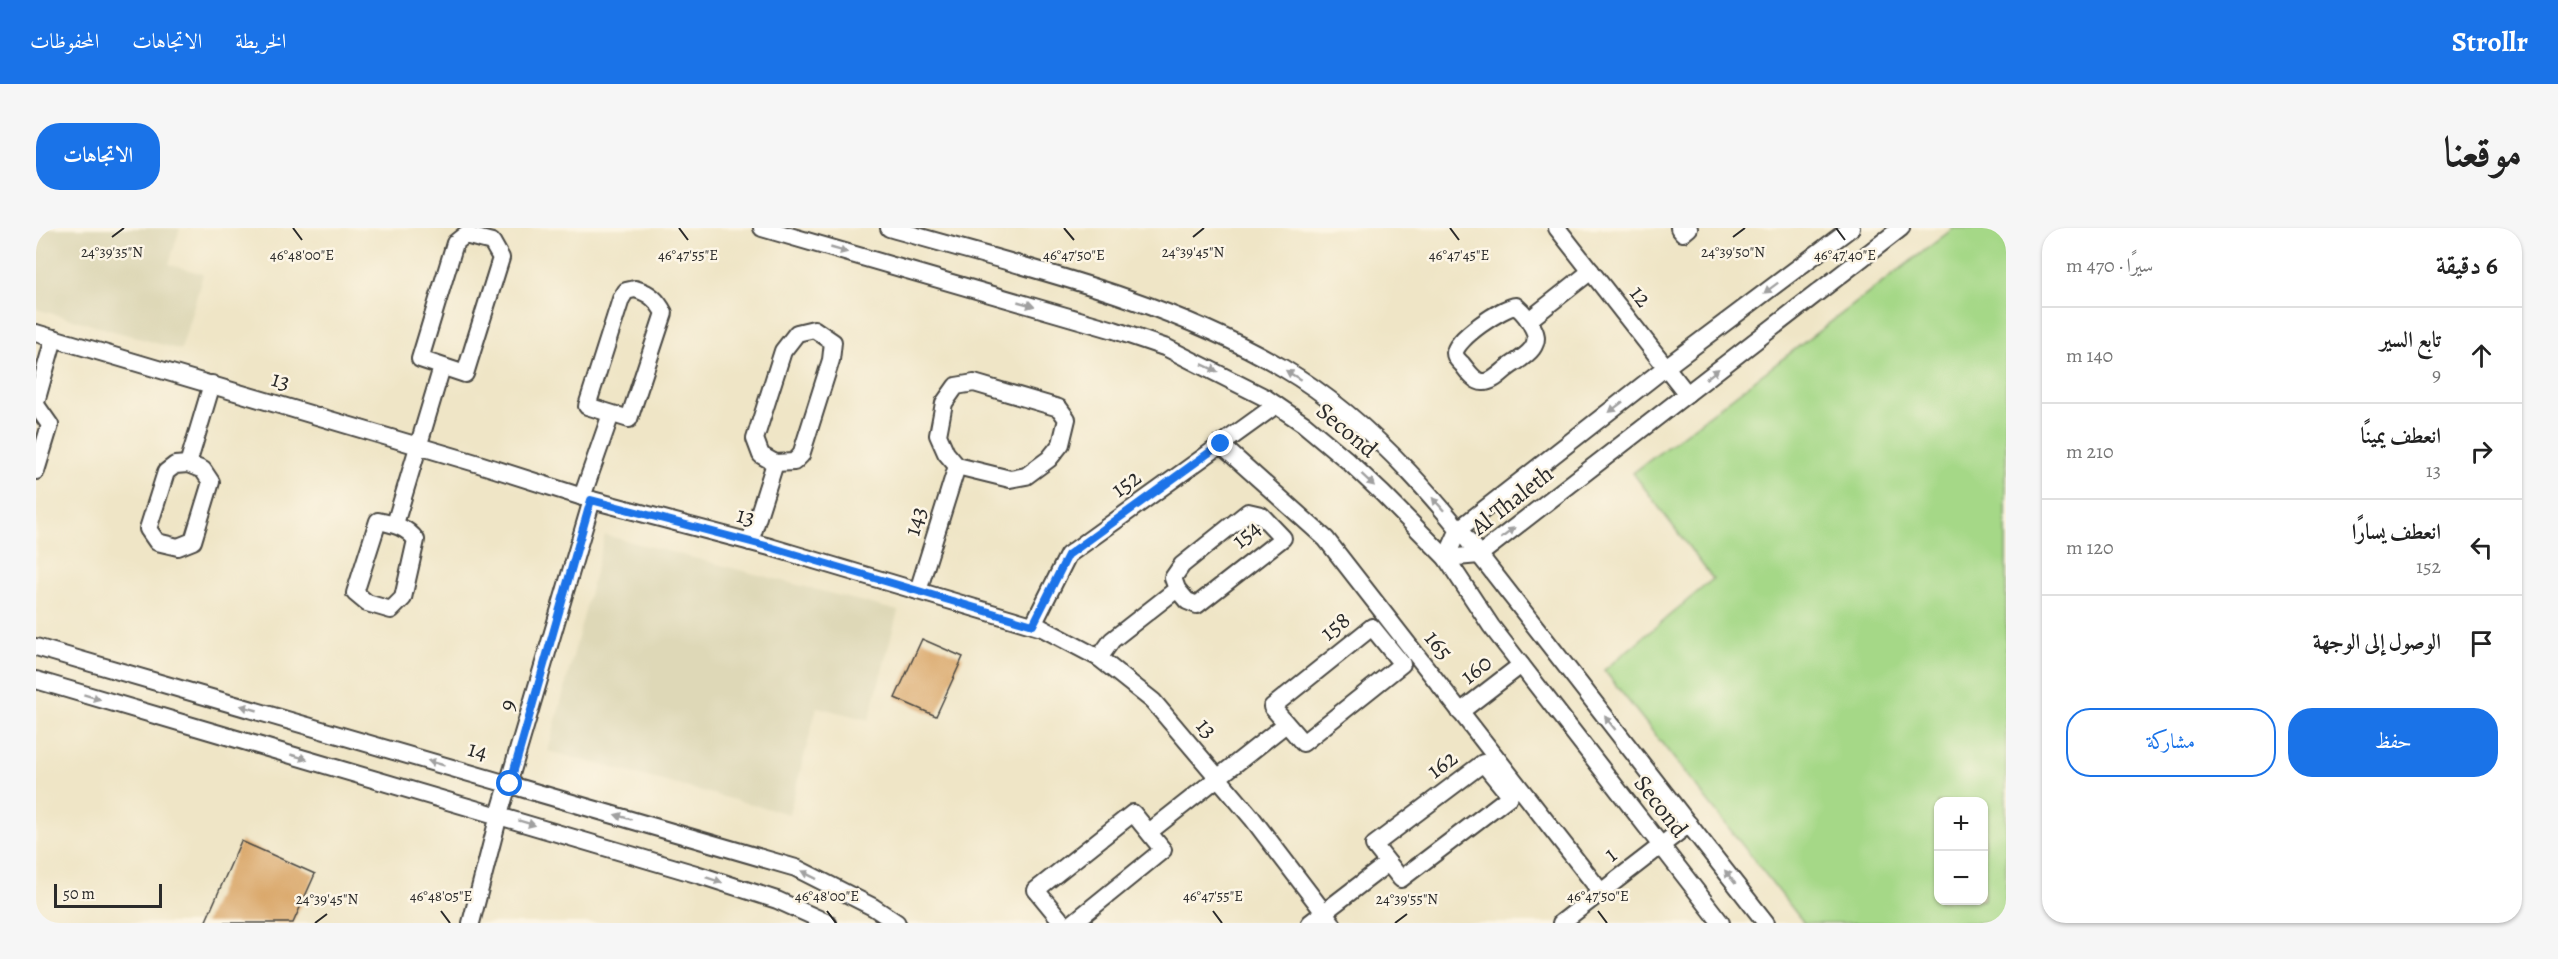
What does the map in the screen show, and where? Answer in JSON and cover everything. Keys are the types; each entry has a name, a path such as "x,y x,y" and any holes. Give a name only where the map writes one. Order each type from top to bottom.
{"street":[{"name":"Second","path":"762,228 1114,330 1167,348 1218,372 1276,405 1347,460 1446,558 1491,626 1721,923"},
{"name":"Second","path":"889,228 1126,297 1182,317 1233,341 1325,395 1371,433 1459,530 1766,923"},
{"name":"12","path":"1557,228 1687,394"},
{"path":"1679,228 1683,233 1689,228"},
{"name":"Al Thaleth","path":"1446,558 1459,530 1666,367 1851,228"},
{"name":"Al Thaleth","path":"1446,558 1479,555 1901,228"},
{"path":"465,235 492,242 501,258 465,374 442,367 420,359 455,243 465,235"},
{"path":"1529,320 1591,271"},
{"path":"635,289 648,292 664,313 629,419 611,414 587,406 621,299 626,291 635,289"},
{"path":"1516,306 1529,320 1536,334 1534,346 1488,381 1476,380 1456,357 1456,350 1463,340 1499,310 1516,306"},
{"path":"814,329 833,342 831,360 801,454 794,462 775,463 761,455 755,439 783,351 797,333 814,329"},
{"name":"13","path":"36,333 587,498 750,542 1033,625 1099,658 1153,701 1252,818 1328,918"},
{"path":"36,471 50,425 36,403 54,338"},
{"path":"395,524 442,367"},
{"path":"974,383 1044,403 1059,408 1067,420 1061,444 1049,459 1026,476 1010,479 957,466 946,453 938,435 944,404 956,386 974,383"},
{"path":"188,464 212,384"},
{"name":"152","path":"1033,625 1068,555 1276,405"},
{"name":"9","path":"471,923 611,414"},
{"name":"165","path":"1221,444 1326,539 1601,892"},
{"path":"750,542 775,463"},
{"path":"188,464 203,470 211,482 193,541 178,547 157,542 148,529 166,472 175,465 188,464"},
{"name":"143","path":"918,591 957,466"},
{"name":"154","path":"1248,512 1261,515 1283,538 1197,604 1187,601 1177,589 1173,578 1182,565 1248,512"},
{"path":"378,521 395,524 412,534 416,540 403,598 391,610 367,603 355,593 378,521"},
{"path":"1099,658 1112,640 1177,589"},
{"name":"158","path":"1372,627 1402,664 1303,743 1286,724 1272,707 1372,627"},
{"name":"14","path":"36,647 796,868 897,923"},
{"name":"160","path":"1460,712 1521,665"},
{"path":"36,680 499,815 777,900 828,923"},
{"path":"1149,832 1286,724"},
{"name":"162","path":"1484,763 1510,796 1401,879 1388,863 1374,845 1484,763"},
{"path":"1063,923 1036,890 1132,813 1164,850 1073,923"},
{"name":"1","path":"1571,920 1601,892 1689,824"},
{"path":"1310,923 1328,918 1388,863"}],"shaded area":[{"path":"36,228 180,228 169,264 203,274 181,350 36,309"},
{"path":"605,535 898,611 869,720 817,707 789,814 548,751"}],"green space":[{"path":"1954,228 2006,228 2006,923 1804,923 1604,670 1713,579 1633,473"}],"building":[{"path":"922,639 963,657 936,716 895,698"},
{"path":"241,841 315,874 293,923 205,923"}],"route":[{"path":"510,784 591,500 770,547 1033,625 1068,555 1221,444"}]}
